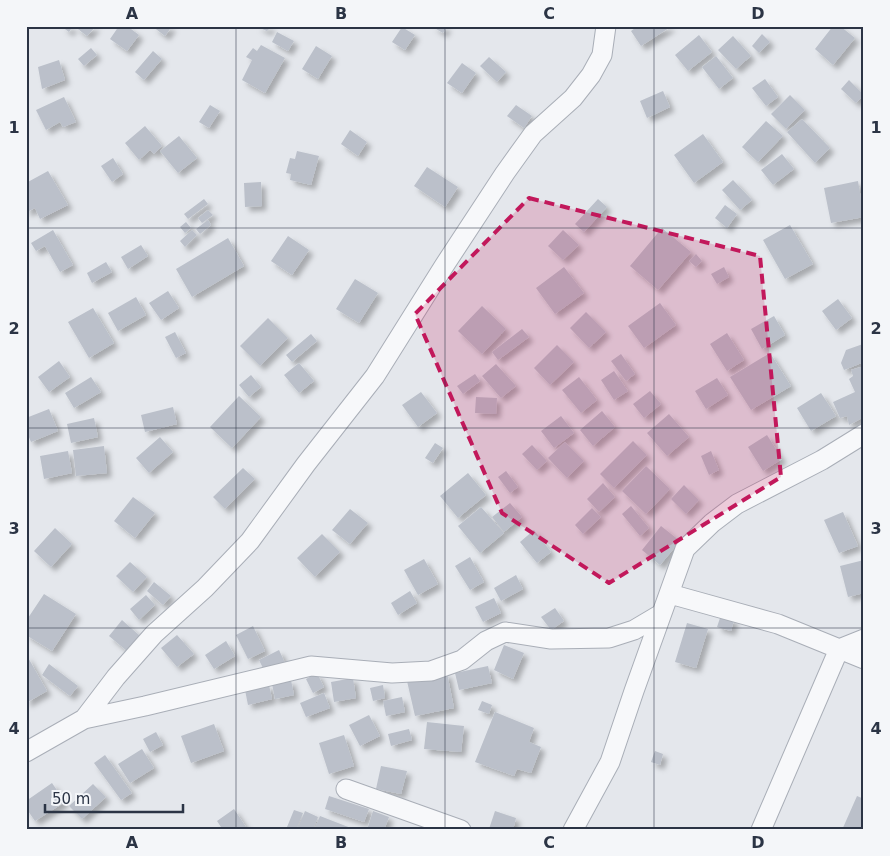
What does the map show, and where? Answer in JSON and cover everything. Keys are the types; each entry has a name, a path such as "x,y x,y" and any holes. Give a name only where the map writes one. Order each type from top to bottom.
{"street":[{"path":"84,719 116,677 154,634 205,588 250,540 306,464 375,376 505,173 534,134 573,98 591,75 602,55 606,26"},
{"path":"573,830 610,762 685,549 712,523 737,504 822,460 864,434"},
{"path":"670,594 778,624 864,659"},
{"path":"26,752 84,719 311,666 392,673 431,671 462,660 486,641 505,632 550,639 608,638 634,630 661,614"},
{"path":"760,830 839,649 864,639"},
{"path":"346,789 461,830"}],"highlighted area":[{"path":"529,198 760,256 781,477 609,583 502,513 415,314"}],"building":[{"path":"61,26 73,26 69,32"},
{"path":"74,26 96,26 87,36"},
{"path":"119,26 127,26 139,35 127,51 110,39"},
{"path":"152,26 172,26 165,36"},
{"path":"255,26 272,26 267,31"},
{"path":"431,26 447,26 443,33"},
{"path":"638,26 672,26 641,46 631,31"},
{"path":"833,26 840,26 855,38 833,65 815,49"},
{"path":"402,27 415,35 405,50 392,42"},
{"path":"277,32 294,41 288,51 272,42"},
{"path":"762,34 770,42 759,53 752,46"},
{"path":"699,35 712,52 688,71 675,55"},
{"path":"733,36 751,56 736,69 718,50"},
{"path":"261,45 285,58 265,93 242,80 252,60 246,57 253,48 257,51"},
{"path":"316,46 332,56 318,79 302,69"},
{"path":"91,48 97,55 84,66 78,59"},
{"path":"153,51 162,59 144,80 135,72"},
{"path":"716,56 733,78 719,89 702,67"},
{"path":"489,57 506,72 497,82 480,66"},
{"path":"59,60 65,80 42,89 38,67"},
{"path":"462,63 476,73 462,93 447,83"},
{"path":"765,79 778,97 766,106 752,88"},
{"path":"849,80 864,95 856,103 841,89"},
{"path":"663,91 670,107 647,118 640,101"},
{"path":"790,95 805,110 786,129 771,114"},
{"path":"64,97 76,122 63,127 60,122 46,130 36,110"},
{"path":"210,105 220,111 209,128 199,122"},
{"path":"516,105 532,116 524,128 507,116"},
{"path":"802,119 830,148 815,163 787,132"},
{"path":"766,121 783,136 758,162 742,147"},
{"path":"145,126 162,146 154,154 150,150 139,160 125,143"},
{"path":"350,130 367,142 358,156 341,144"},
{"path":"703,134 723,162 694,183 674,155"},
{"path":"179,136 197,158 178,173 160,151"},
{"path":"297,151 319,156 311,185 290,180 291,174 286,173 290,158 295,159"},
{"path":"782,154 794,169 773,185 761,170"},
{"path":"113,158 123,174 112,182 101,166"},
{"path":"427,167 458,187 445,207 414,186"},
{"path":"48,171 68,205 40,219 35,208 26,211 26,183"},
{"path":"733,180 752,200 740,210 722,190"},
{"path":"858,181 864,217 831,223 824,188"},
{"path":"261,182 262,206 245,207 244,183"},
{"path":"204,199 208,204 188,219 184,214"},
{"path":"598,199 607,207 584,232 575,224"},
{"path":"725,205 737,214 727,228 715,218"},
{"path":"208,210 213,215 202,223 198,218"},
{"path":"208,220 211,225 200,234 196,229"},
{"path":"186,222 191,228 185,233 180,227"},
{"path":"790,225 813,264 785,279 763,240"},
{"path":"662,228 691,252 658,290 630,266"},
{"path":"53,230 73,265 60,272 45,246 36,251 31,243"},
{"path":"192,230 197,235 185,247 180,241"},
{"path":"563,230 579,245 563,260 548,246"},
{"path":"288,236 309,250 292,275 271,261"},
{"path":"228,238 244,266 192,297 176,269"},
{"path":"141,245 148,256 128,269 121,257"},
{"path":"696,254 702,261 696,267 689,261"},
{"path":"106,262 112,272 92,283 87,273"},
{"path":"564,267 584,293 555,314 536,288"},
{"path":"724,267 729,277 717,284 711,274"},
{"path":"355,279 378,293 359,323 336,309"},
{"path":"168,291 179,308 161,320 149,303"},
{"path":"136,297 146,315 118,331 108,313"},
{"path":"838,299 852,318 836,330 822,311"},
{"path":"660,303 676,325 644,348 628,326"},
{"path":"482,306 506,329 482,354 458,331"},
{"path":"93,308 114,343 89,358 68,322"},
{"path":"586,312 606,332 589,348 570,328"},
{"path":"774,316 785,335 762,349 751,329"},
{"path":"268,318 288,338 260,366 240,346"},
{"path":"522,329 529,337 498,360 492,352"},
{"path":"175,332 186,353 176,358 165,337"},
{"path":"727,333 744,360 727,371 710,344"},
{"path":"311,334 317,341 292,362 286,355"},
{"path":"863,344 864,362 844,370 841,363 846,350"},
{"path":"557,345 574,362 550,385 534,368"},
{"path":"770,353 791,386 751,410 730,377"},
{"path":"621,354 635,374 626,381 611,361"},
{"path":"59,361 70,377 49,392 38,377"},
{"path":"299,363 314,381 299,393 284,375"},
{"path":"496,364 516,386 501,398 482,376"},
{"path":"864,366 864,417 849,425 847,416 840,418 833,402 855,392 849,379 853,376 851,370"},
{"path":"614,371 628,391 614,400 601,380"},
{"path":"475,374 480,381 463,394 457,386"},
{"path":"251,375 261,387 249,397 239,385"},
{"path":"91,377 101,392 74,408 65,393"},
{"path":"579,377 597,400 581,413 562,390"},
{"path":"717,378 728,395 706,409 695,391"},
{"path":"650,391 661,404 644,418 633,404"},
{"path":"421,392 437,413 418,427 402,405"},
{"path":"821,393 836,416 811,431 797,408"},
{"path":"239,396 261,417 232,448 210,427"},
{"path":"476,397 497,398 496,414 475,413"},
{"path":"173,407 177,424 145,432 141,415"},
{"path":"49,409 58,431 31,442 26,430 26,418"},
{"path":"602,411 615,427 593,446 580,430"},
{"path":"669,414 689,437 667,456 647,433"},
{"path":"561,416 574,433 554,448 541,431"},
{"path":"94,418 98,437 71,443 67,424"},
{"path":"767,435 782,459 763,471 748,447"},
{"path":"160,437 173,452 149,473 136,458"},
{"path":"633,441 647,455 614,488 600,474"},
{"path":"565,442 584,461 567,478 548,458"},
{"path":"435,443 443,448 433,463 425,458"},
{"path":"532,445 547,461 537,470 522,454"},
{"path":"104,446 107,473 76,476 73,450"},
{"path":"68,451 72,473 44,479 40,456"},
{"path":"711,451 719,470 709,475 701,456"},
{"path":"646,466 670,489 646,514 622,491"},
{"path":"243,468 255,479 225,509 213,497"},
{"path":"506,471 518,487 510,493 498,477"},
{"path":"468,473 486,495 458,518 440,496"},
{"path":"603,483 615,497 599,512 587,499"},
{"path":"684,485 699,500 686,514 671,499"},
{"path":"133,497 155,513 135,538 114,521"},
{"path":"510,503 522,517 504,532 492,517"},
{"path":"631,506 649,528 640,536 622,514"},
{"path":"481,507 504,533 480,553 458,526"},
{"path":"592,508 601,517 583,534 575,525"},
{"path":"350,509 368,523 350,544 332,530"},
{"path":"843,512 858,546 839,553 824,520"},
{"path":"661,526 680,541 660,565 642,550"},
{"path":"55,528 72,544 51,567 34,551"},
{"path":"534,530 551,552 537,563 520,542"},
{"path":"322,534 340,552 315,577 297,558"},
{"path":"470,557 484,582 470,590 455,566"},
{"path":"424,559 438,584 418,595 404,570"},
{"path":"864,560 864,593 848,597 840,566"},
{"path":"130,562 147,577 133,592 116,576"},
{"path":"516,575 523,589 501,601 494,588"},
{"path":"154,582 171,596 163,605 147,591"},
{"path":"410,591 417,603 398,615 391,603"},
{"path":"44,594 76,614 52,651 26,635 26,621"},
{"path":"146,595 155,605 139,620 130,609"},
{"path":"494,598 501,613 483,622 475,607"},
{"path":"555,608 564,621 551,630 541,617"},
{"path":"721,615 734,620 731,631 717,627"},
{"path":"122,620 140,636 127,651 109,636"},
{"path":"687,623 708,629 696,668 675,662"},
{"path":"253,626 265,651 248,659 236,635"},
{"path":"177,635 194,654 177,667 161,648"},
{"path":"226,641 235,656 214,669 205,655"},
{"path":"504,645 524,653 513,679 494,670"},
{"path":"279,650 285,663 265,672 259,660"},
{"path":"26,654 47,691 26,703"},
{"path":"49,664 78,686 70,696 42,675"},
{"path":"488,666 492,683 459,690 455,673"},
{"path":"317,673 324,687 313,693 306,679"},
{"path":"447,673 454,708 415,716 407,681"},
{"path":"353,678 356,698 334,702 331,682"},
{"path":"291,680 294,695 275,699 272,684"},
{"path":"269,685 272,699 248,705 245,690"},
{"path":"383,685 385,698 373,701 370,688"},
{"path":"324,693 330,708 306,717 300,703"},
{"path":"402,697 405,712 386,716 383,701"},
{"path":"482,701 492,705 489,714 478,710"},
{"path":"495,712 534,728 529,742 541,747 531,773 517,769 514,776 475,762"},
{"path":"369,715 380,736 360,746 349,725"},
{"path":"427,722 464,726 461,752 424,749"},
{"path":"214,724 224,751 191,763 181,736"},
{"path":"409,729 412,740 391,746 388,734"},
{"path":"156,732 163,745 150,752 143,739"},
{"path":"344,735 354,766 329,774 319,743"},
{"path":"142,749 154,768 130,783 118,764"},
{"path":"655,751 663,754 660,765 651,762"},
{"path":"105,755 132,793 121,800 94,763"},
{"path":"381,766 407,771 401,794 376,789"},
{"path":"52,783 65,802 35,821 26,808 26,801"},
{"path":"93,784 106,797 82,819 69,806"},
{"path":"329,796 369,809 364,822 325,809"},
{"path":"857,796 864,799 864,830 842,830"},
{"path":"234,809 248,830 223,830 217,821"},
{"path":"294,810 303,813 296,830 287,827"},
{"path":"305,811 318,817 313,830 297,830"},
{"path":"373,811 389,817 384,830 367,830"},
{"path":"495,811 516,818 513,830 489,829"},
{"path":"320,816 356,830 314,830"}]}
